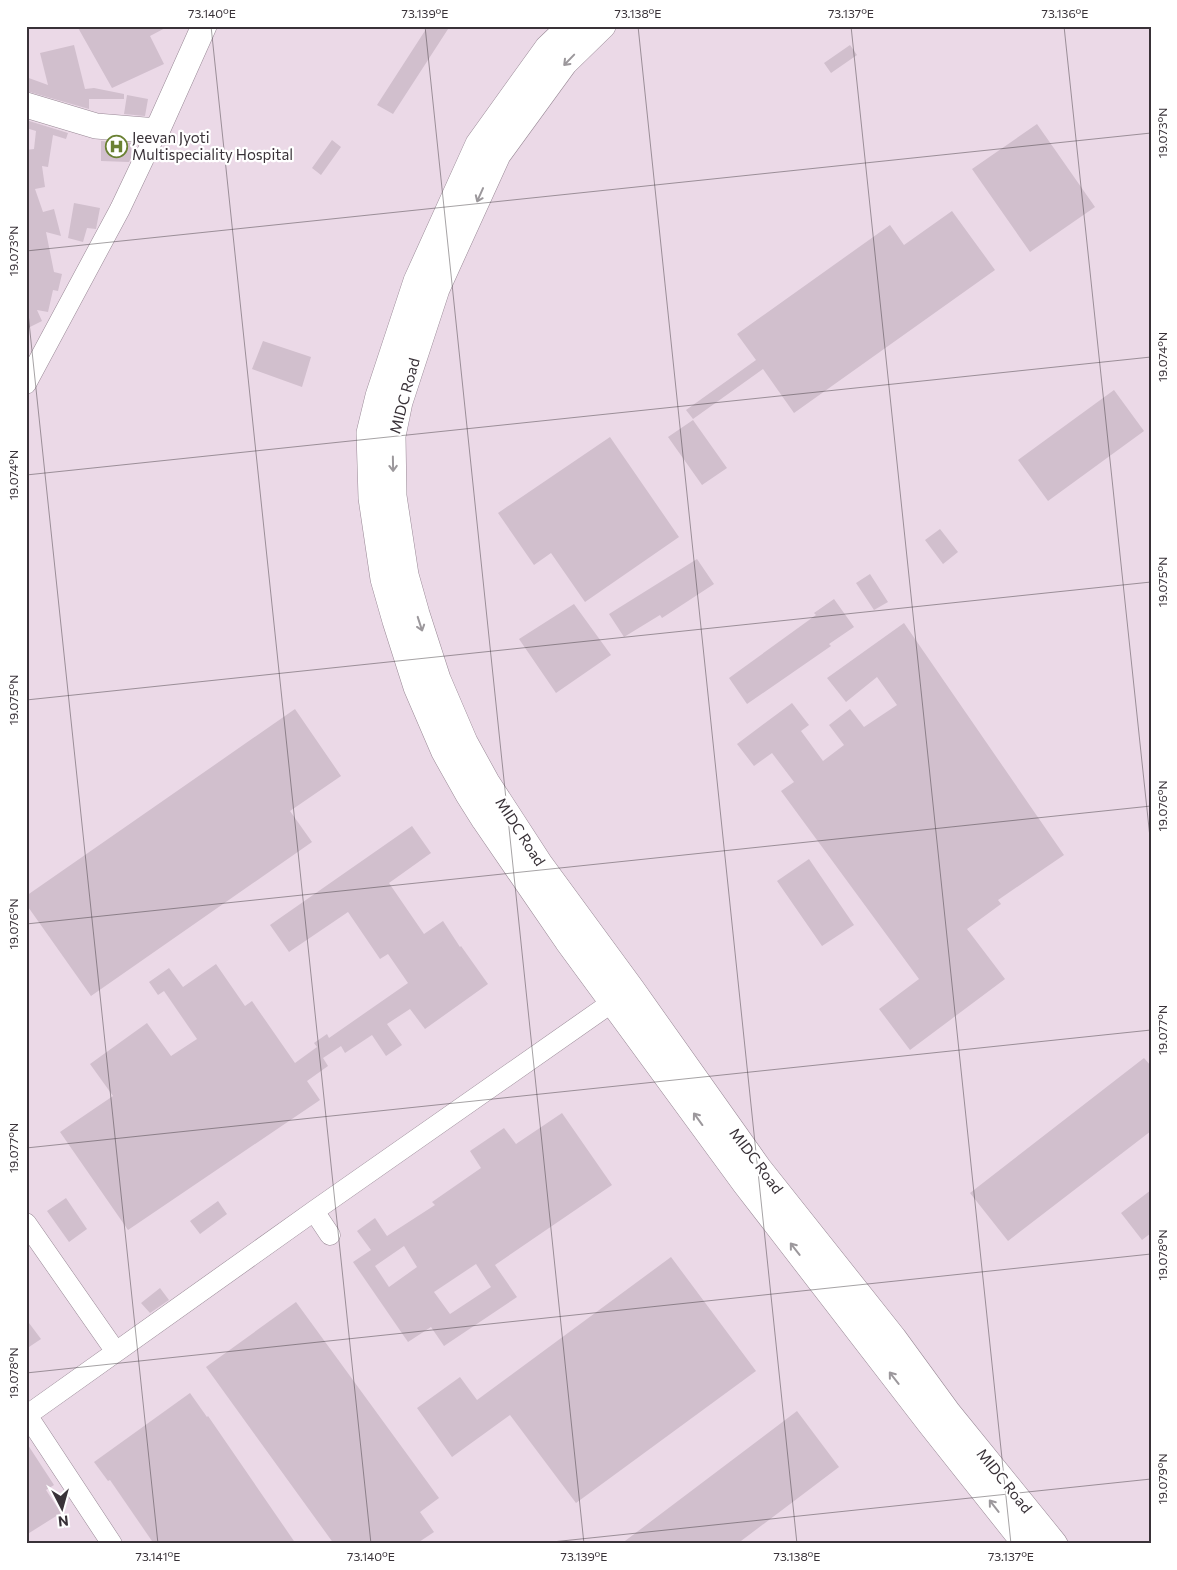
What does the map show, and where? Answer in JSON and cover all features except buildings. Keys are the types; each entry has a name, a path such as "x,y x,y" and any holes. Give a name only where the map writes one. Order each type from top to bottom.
{"main road":[{"path":"26,105 96,126 156,131 204,26"},
{"name":"MIDC Road","path":"570,26 548,48 474,152 416,281 378,396 369,433 371,498 386,588 416,687 444,752 467,793 567,941 622,995 894,1338 948,1412 1055,1544"},
{"name":"MIDC Road","path":"603,26 565,63 498,155 437,289 400,402 393,436 392,467 394,496 406,575 438,679 465,742 487,782 622,995 745,1184 1025,1544"}],"street":[{"path":"26,384 120,209 156,131"},
{"path":"112,1544 27,1415 622,995"},
{"path":"314,1212 330,1235"},
{"path":"26,1223 116,1352"}],"place":[{"name":"Jeevan Jyoti Multispeciality Hospital","path":"116,147"}]}
